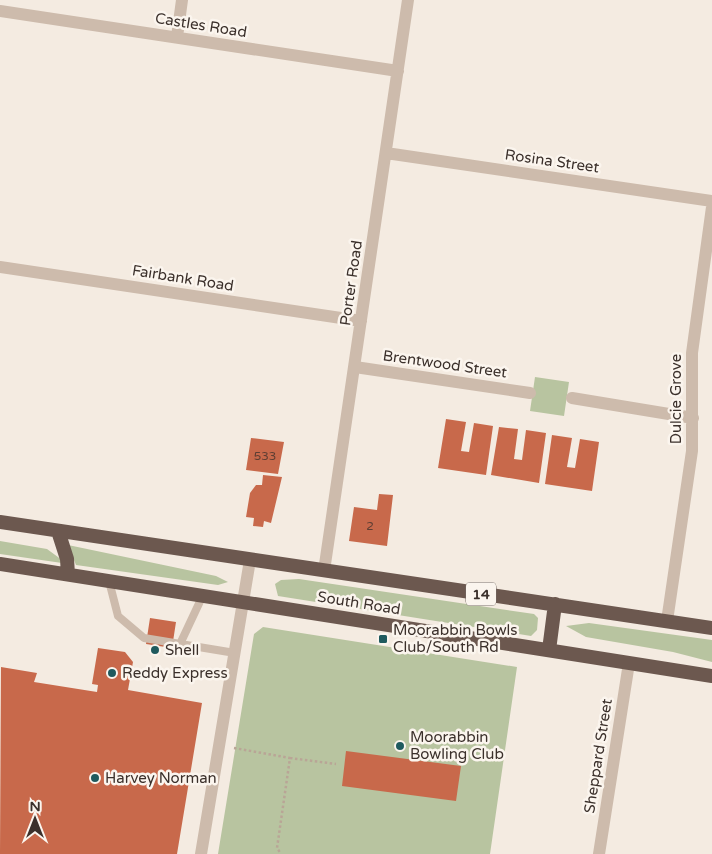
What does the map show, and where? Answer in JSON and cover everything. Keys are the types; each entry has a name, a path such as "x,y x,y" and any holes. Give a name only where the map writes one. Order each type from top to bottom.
{"highway":[{"name":"South Road","path":"0,522 712,628"},
{"path":"58,531 67,559 68,574"},
{"name":"South Road","path":"0,564 712,676"},
{"path":"549,650 555,604"}],"street":[{"path":"177,37 182,0"},
{"name":"Porter Road","path":"324,571 408,0"},
{"name":"Castles Road","path":"0,11 398,71"},
{"name":"Rosina Street","path":"386,153 712,201"},
{"name":"Dulcie Grove","path":"667,621 692,451 692,353 712,207"},
{"name":"Fairbank Road","path":"0,267 362,322"},
{"name":"Brentwood Street","path":"355,367 530,393"},
{"path":"572,398 693,418"},
{"path":"201,854 250,560"},
{"name":"Sheppard Street","path":"599,854 629,663"}],"lane":[{"path":"109,581 118,616 144,638 235,653"},
{"path":"180,644 203,596"}],"path":[{"path":"234,748 336,764"},
{"path":"281,854 277,848 290,758"}],"green space":[{"path":"535,377 569,382 564,416 530,411"},
{"path":"0,541 47,549 62,560 62,563 0,554"},
{"path":"68,545 216,576 228,582 218,585 76,565"},
{"path":"299,579 534,614 538,618 537,630 531,636 278,596 275,584 281,580"},
{"path":"589,623 712,640 712,662 673,652 586,637 566,626"},
{"name":"Moorabbin Bowling Club","path":"263,627 517,667 490,854 218,854 254,634"}],"building":[{"path":"446,419 466,422 461,451 469,452 474,423 493,426 486,475 438,468"},
{"path":"499,427 518,429 514,459 522,460 526,430 546,433 539,483 491,475"},
{"path":"552,435 572,438 567,467 575,468 580,439 599,442 592,491 545,484"},
{"path":"251,438 284,442 278,474 246,470"},
{"path":"263,475 282,477 271,523 264,521 263,527 253,526 254,518 246,517 250,493 256,485 262,485"},
{"path":"379,494 393,495 387,546 349,541 354,507 377,510"},
{"path":"150,618 176,622 172,648 146,644"},
{"name":"Harvey Norman","path":"98,648 125,652 133,662 128,690 202,703 177,854 0,854 1,667 37,673 34,682 97,692 98,685 92,684"},
{"path":"346,751 461,766 456,801 342,786"}],"place":[{"name":"Moorabbin Bowls Club/South Rd","path":"383,639"},
{"name":"Shell","path":"155,650"},
{"name":"Reddy Express","path":"112,673"},
{"name":"Moorabbin Bowling Club","path":"400,746"},
{"name":"Harvey Norman","path":"95,778"}]}
